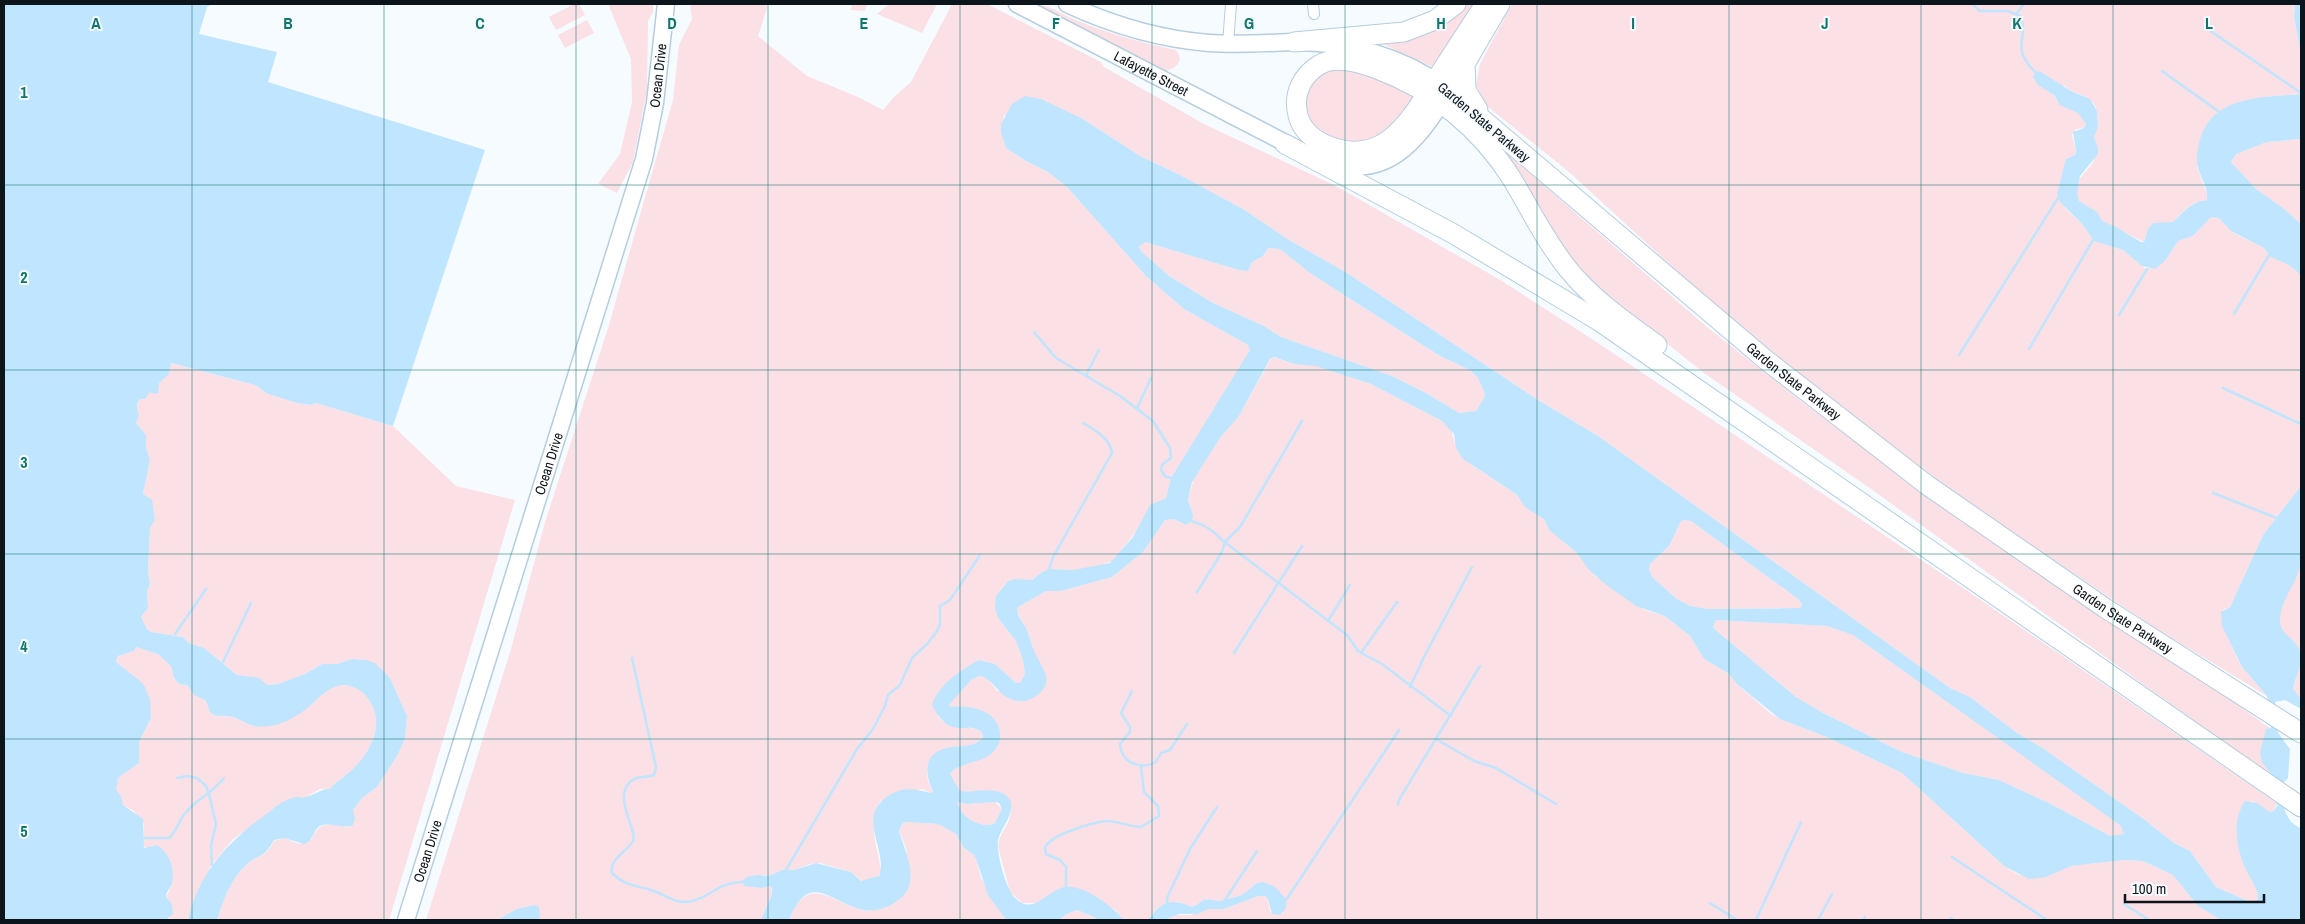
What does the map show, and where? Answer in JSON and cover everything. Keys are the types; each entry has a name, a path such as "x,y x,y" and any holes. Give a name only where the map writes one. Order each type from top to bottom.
{"highway":[{"path":"1294,42 1404,32 1435,20 1456,4"},
{"path":"1485,4 1438,92 1399,133 1379,146 1364,150 1340,149 1319,142 1303,128 1296,108 1297,95 1303,80 1319,65 1332,60 1346,60 1374,68 1438,92 1490,148 1512,179 1559,258 1591,294 1795,447 1867,505"},
{"path":"1482,118 1466,90 1464,64 1500,4"},
{"name":"Garden State Parkway","path":"1438,92 1482,118 1731,330 1927,485 2105,608 2301,733"},
{"path":"1284,144 1452,232 1564,298 1867,505 2301,807"}],"main road":[{"name":"Lafayette Street","path":"1017,4 1175,84 1284,144 1336,164 1362,166 1379,163 1400,153 1414,141 1438,92 1464,64"},
{"name":"Lafayette Street","path":"1066,4 1100,19 1144,32 1193,41 1228,44 1294,42"},
{"name":"Ocean Drive","path":"406,920 644,159 655,103 666,8"},
{"name":"Garden State Parkway","path":"1294,42 1336,44 1378,53 1405,64 1438,92"}],"street":[{"path":"1228,44 1231,4"}],"shaded area":[{"path":"574,4 579,4 585,15 556,30 549,17"},
{"path":"608,4 653,4 653,12 648,21 647,91 633,162 617,193 598,184 620,154 632,102 631,59"},
{"path":"690,4 766,4 767,8 758,36 807,76 858,97 883,110 911,82 951,6 954,4 987,4 1101,62 1104,67 1204,124 1336,186 1502,281 1598,343 1975,596 2277,803 2274,811 2270,812 2252,801 2243,805 2240,813 2239,846 2246,870 2256,888 2258,899 2252,903 2216,887 2190,851 2174,843 2145,820 2041,747 2017,733 1970,697 1950,688 1598,436 1538,400 1347,273 1289,240 1243,209 1140,156 1083,119 1004,115 1001,133 1006,148 1048,172 1067,187 1146,276 1184,309 1248,345 1250,348 1247,357 1171,478 1166,498 1150,506 1141,525 1113,561 1095,567 1073,570 1056,569 1042,572 1030,581 1010,581 1000,590 996,596 998,618 1016,641 1023,660 1025,674 1020,683 1016,683 995,664 979,660 957,674 938,694 938,717 945,723 957,728 978,730 982,733 983,737 975,744 947,748 934,755 930,760 927,771 927,778 933,791 931,793 922,789 881,801 876,809 873,826 881,872 876,878 862,881 851,872 820,863 810,864 794,870 782,870 769,876 762,875 762,888 771,886 772,894 761,920 537,920 534,905 517,909 497,920 426,920 511,649 545,522 609,325 673,100 679,45 692,19"},
{"path":"852,4 867,4 865,11 851,10"},
{"path":"889,4 937,4 922,33 877,14"},
{"path":"1032,4 1050,8 1078,21 1114,34 1176,50 1180,58 1178,64 1166,71"},
{"path":"1465,4 1476,4 1440,61 1433,67 1383,44 1420,35"},
{"path":"1512,4 2295,4 2294,17 2301,55 2301,94 2273,96 2239,102 2197,167 2208,197 2207,200 2191,205 2173,222 2152,225 2144,242 2102,221 2089,207 2079,201 2076,189 2077,184 2092,164 2098,148 2094,137 2097,128 2097,112 2093,102 2064,85 2051,92 2058,102 2078,113 2086,124 2084,128 2076,129 2072,135 2076,151 2075,155 2066,159 2064,172 2065,208 2082,224 2094,241 2123,250 2146,269 2165,261 2178,241 2193,236 2211,217 2219,218 2234,233 2264,248 2269,254 2289,265 2301,275 2301,486 2263,535 2230,607 2223,610 2226,634 2237,658 2242,667 2267,696 2152,626 2036,548 1956,493 1830,400 1725,315 1569,172 1487,106 1476,85 1480,64"},
{"path":"587,20 594,33 565,48 558,35"},
{"path":"1340,65 1365,70 1419,95 1391,133 1359,146 1329,141 1306,121 1304,98 1308,84 1319,75"},
{"path":"2301,139 2301,224 2283,208 2256,189 2231,162 2236,154 2267,142"},
{"path":"1504,151 1707,327 1810,408 1931,497 2191,671 2271,729 2274,778 1871,489 1704,373 1610,298 1573,263 1502,154"},
{"path":"1145,242 1248,271 1252,262 1263,256 1268,248 1280,249 1310,273 1355,302 1440,356 1470,370 1478,378 1485,394 1483,400 1476,411 1459,413 1426,393 1392,376 1281,337 1264,326 1213,303 1169,276 1141,251 1139,247"},
{"path":"1272,357 1294,364 1316,365 1371,384 1442,421 1451,429 1455,444 1473,466 1516,494 1519,499 1544,519 1549,530 1577,553 1595,576 1645,610 1665,616 1690,636 1704,659 1728,673 1738,685 1770,713 1780,719 1829,738 1902,773 2004,866 2019,875 2046,877 2070,866 2124,860 2143,861 2173,875 2198,906 2221,920 1164,920 1172,915 1191,915 1208,909 1224,909 1258,896 1265,896 1268,899 1270,911 1275,915 1283,913 1262,882 1257,883 1242,895 1220,901 1205,899 1193,907 1176,902 1166,903 1158,908 1148,920 1124,920 1114,909 1062,888 1037,903 1022,903 1010,892 998,846 1008,822 1011,810 1010,801 1005,796 997,793 960,791 950,774 960,766 993,752 998,746 996,721 981,711 962,707 950,707 950,703 971,680 979,676 987,678 997,691 1038,694 1046,683 1046,677 1019,615 1018,607 1046,591 1061,591 1112,577 1143,552 1165,520 1174,519 1184,524 1193,515 1188,500 1194,478 1220,438 1239,416"},
{"path":"170,363 255,385 268,394 297,403 310,405 316,403 393,426 456,486 515,500 389,920 217,920 231,884 240,871 250,861 264,854 274,841 284,838 299,844 312,839 322,826 349,827 353,810 362,798 377,787 397,756 405,739 407,716 390,678 366,660 352,659 337,664 322,664 305,674 278,684 267,685 251,677 237,675 204,648 189,643 183,637 151,632 147,629 141,617 148,608 150,528 155,519 153,508 143,494 150,460 146,448 146,435 136,423 139,415 136,409 140,399 169,374"},
{"path":"1681,521 1691,521 1797,598 1802,604 1800,608 1708,609 1690,606 1677,599 1653,578 1649,571 1650,564 1669,546"},
{"path":"2301,562 2301,658 2298,647 2284,633 2279,622 2283,605"},
{"path":"1716,620 1827,626 1853,635 2103,812 2121,826 2124,834 2110,836 2051,804 1999,780 1963,773 1902,752 1823,713 1796,697 1718,632 1713,627"},
{"path":"136,647 158,654 171,666 174,679 178,683 188,686 194,695 205,700 211,713 216,716 233,717 254,726 268,725 285,719 308,707 331,689 345,685 356,688 366,695 376,715 376,726 369,748 363,758 345,776 330,789 320,789 306,797 290,799 233,839 211,866 191,909 188,920 166,920 170,918 172,904 166,897 171,887 151,846 146,848 143,846 144,824 134,811 123,805 121,796 115,790 118,778 139,763 139,742 151,718 139,680 116,662 118,656 134,651"},
{"path":"2301,661 2301,699 2293,689"},
{"path":"957,802 967,804 995,802 1002,809 994,824 988,825 971,820 962,812"},
{"path":"903,823 938,824 956,834 964,848 973,854 976,859 981,878 1006,920 789,920 796,906 804,897 812,894 820,894 862,910 885,907 910,874 906,848 899,830"},
{"path":"1077,910 1094,917 1097,920 1059,920"}],"water":[{"path":"4,4 212,4 207,7 199,34 277,52 268,82 485,150 393,426 316,403 310,405 297,403 268,394 255,385 171,363 169,374 159,383 158,393 150,392 145,399 140,399 138,403 139,415 136,423 146,435 146,448 150,460 143,494 152,500 155,520 150,528 148,608 141,617 147,629 151,632 183,637 189,643 204,648 237,675 259,678 267,685 278,684 305,674 322,664 337,664 352,659 375,663 390,678 407,716 405,739 397,756 377,787 362,798 353,810 355,819 353,825 345,827 328,824 320,826 310,840 304,844 284,838 274,840 263,854 250,861 240,871 231,884 217,920 188,920 199,889 215,862 248,828 278,805 292,798 308,796 330,789 345,776 363,758 369,748 374,737 376,715 372,705 362,692 345,685 338,686 324,693 307,708 286,721 270,726 254,726 233,717 213,715 205,700 194,695 188,686 178,683 174,678 171,666 158,654 136,647 134,651 118,656 116,662 145,687 150,700 151,718 139,742 139,763 118,778 116,790 121,796 123,805 143,819 144,848 157,845 162,848 171,863 173,874 171,886 166,897 172,904 173,914 166,920 4,920"},
{"path":"2295,4 2301,4 2301,55 2294,17"},
{"path":"2036,71 2041,72 2071,91 2090,99 2097,111 2098,127 2094,137 2098,154 2080,176 2077,193 2079,201 2097,212 2102,221 2141,242 2144,242 2148,229 2153,223 2173,222 2192,205 2207,200 2197,159 2199,142 2204,129 2211,119 2220,111 2244,101 2301,94 2301,139 2267,142 2236,154 2231,162 2256,189 2283,208 2301,224 2301,275 2289,265 2271,257 2264,248 2231,231 2219,218 2211,217 2193,236 2178,241 2165,261 2155,269 2142,266 2123,250 2094,241 2082,224 2060,202 2057,194 2066,159 2075,155 2073,132 2084,128 2086,124 2078,113 2060,105 2054,95 2038,85 2033,77"},
{"path":"1025,96 1041,99 1083,119 1140,156 1243,209 1289,240 1347,273 1538,400 1598,436 1950,688 1970,697 2017,733 2041,747 2145,820 2174,843 2190,851 2216,887 2252,903 2258,899 2258,895 2240,854 2237,826 2238,817 2245,801 2257,803 2270,812 2274,811 2277,806 2274,778 2262,762 2260,753 2266,729 2271,728 2267,696 2242,667 2222,626 2221,612 2230,607 2263,535 2301,486 2303,535 2301,563 2283,606 2280,621 2283,630 2296,643 2300,652 2301,661 2293,689 2301,699 2301,709 2285,700 2275,702 2278,733 2290,749 2288,778 2282,784 2285,812 2291,822 2301,829 2301,920 2221,920 2198,906 2173,875 2143,861 2124,860 2071,866 2046,877 2029,879 2004,866 1902,773 1829,738 1780,719 1738,685 1728,673 1704,659 1690,636 1665,616 1636,606 1605,584 1589,570 1577,553 1549,530 1544,519 1525,507 1516,494 1463,459 1456,448 1454,434 1442,421 1371,384 1316,366 1294,364 1274,357 1270,359 1239,416 1220,438 1192,482 1188,500 1193,515 1192,521 1186,525 1174,519 1165,520 1143,552 1112,577 1061,591 1046,591 1018,607 1019,615 1047,679 1046,684 1038,695 1025,701 1013,700 1001,693 989,680 979,676 971,680 949,705 951,707 974,708 982,711 994,719 998,725 1000,740 994,751 984,758 954,770 950,774 960,791 997,791 1008,798 1011,803 1009,815 998,840 998,846 1005,879 1015,898 1022,903 1035,903 1059,889 1073,887 1082,889 1098,898 1124,920 1097,920 1077,910 1059,920 1006,920 988,895 976,859 973,854 964,848 956,834 938,824 907,822 903,823 899,830 911,875 907,891 897,901 884,908 864,910 852,907 822,893 813,892 805,896 797,904 789,920 761,920 772,894 772,888 770,886 762,888 744,886 743,880 747,877 757,875 769,876 782,870 794,870 816,863 851,872 861,881 879,876 880,856 873,824 874,814 879,805 888,796 899,791 914,790 931,793 933,791 927,773 932,756 943,749 974,744 983,737 982,733 976,729 953,727 946,724 939,717 932,705 939,691 958,673 979,660 995,664 1016,683 1020,683 1025,674 1023,660 1016,641 998,618 995,608 996,596 1008,581 1015,579 1032,580 1042,572 1051,569 1073,570 1110,563 1133,537 1150,505 1166,498 1171,478 1250,350 1248,345 1184,309 1146,276 1067,187 1048,172 1006,148 1001,133 1001,124 1012,104","holes":["1145,242 1248,271 1252,262 1263,256 1268,248 1280,249 1310,273 1355,302 1440,356 1470,370 1478,378 1485,394 1483,400 1476,411 1459,413 1426,393 1392,376 1281,337 1264,326 1213,303 1169,276 1139,247","1681,521 1691,521 1797,598 1802,604 1800,608 1708,609 1690,606 1677,599 1653,578 1649,570 1650,564 1669,546","1716,620 1827,626 1853,635 2121,826 2124,834 2110,836 2051,804 1999,780 1963,773 1902,752 1823,713 1796,697 1713,627","957,802 967,804 995,802 999,803 1002,809 994,824 988,825 971,820"]},
{"path":"1262,882 1274,886 1286,899 1285,908 1279,915 1272,914 1268,899 1265,896 1258,896 1224,909 1208,909 1198,914 1179,914 1164,920 1148,920 1158,908 1166,903 1183,903 1193,907 1205,899 1220,901 1242,895 1257,883"},
{"path":"534,905 539,907 540,917 537,920 497,920 517,909"}],"waterway":[{"path":"1972,4 1980,11 2008,11 2020,16 2023,31 2021,48 2027,63 2035,72"},
{"path":"2017,13 2024,4"},
{"path":"2206,28 2301,93"},
{"path":"2162,71 2218,111"},
{"path":"1959,355 2058,198"},
{"path":"2029,349 2093,240"},
{"path":"2234,314 2269,255"},
{"path":"2119,315 2147,269"},
{"path":"1034,332 1056,358 1120,396 1153,421 1170,448 1171,458 1162,465 1161,470 1165,476 1171,478"},
{"path":"1086,375 1099,350"},
{"path":"1137,408 1151,378"},
{"path":"2223,388 2301,424"},
{"path":"1197,592 1222,552 1225,542 1240,527 1302,421"},
{"path":"1049,569 1053,557 1112,453 1105,439 1083,423"},
{"path":"2213,493 2277,518"},
{"path":"1192,521 1212,531 1347,635 1358,651 1382,664 1451,716"},
{"path":"1234,653 1302,546"},
{"path":"786,870 857,749 873,729 885,706 888,695 900,685 912,658 928,643 937,631 940,624 940,606 950,600 980,555"},
{"path":"1410,687 1472,567"},
{"path":"1328,621 1350,585"},
{"path":"175,634 206,589"},
{"path":"1361,653 1397,602"},
{"path":"223,662 251,603"},
{"path":"632,658 656,767 654,775 634,779 626,788 625,804 634,836 633,841 613,864 612,873 622,881 682,902 699,899 721,887 743,882"},
{"path":"1398,804 1480,666"},
{"path":"1132,691 1121,713 1130,727 1130,732 1120,744 1121,751 1128,760 1138,765 1156,762 1161,753 1170,750 1187,724"},
{"path":"1286,900 1399,730"},
{"path":"1436,739 1474,761 1496,768 1556,804"},
{"path":"1066,886 1066,867 1060,860 1046,854 1045,848 1048,843 1063,834 1092,824 1111,821 1141,827 1159,816 1158,806 1144,792 1141,766"},
{"path":"177,778 187,776 197,778 206,786 216,824 211,845 212,865"},
{"path":"145,838 169,838 186,812 224,778"},
{"path":"1167,902 1167,898 1190,849 1217,807"},
{"path":"1756,920 1801,822"},
{"path":"1225,900 1257,851"},
{"path":"1952,857 2047,920"},
{"path":"1818,920 1832,894"},
{"path":"1710,903 1737,920"},
{"path":"2124,904 2149,920"}]}
